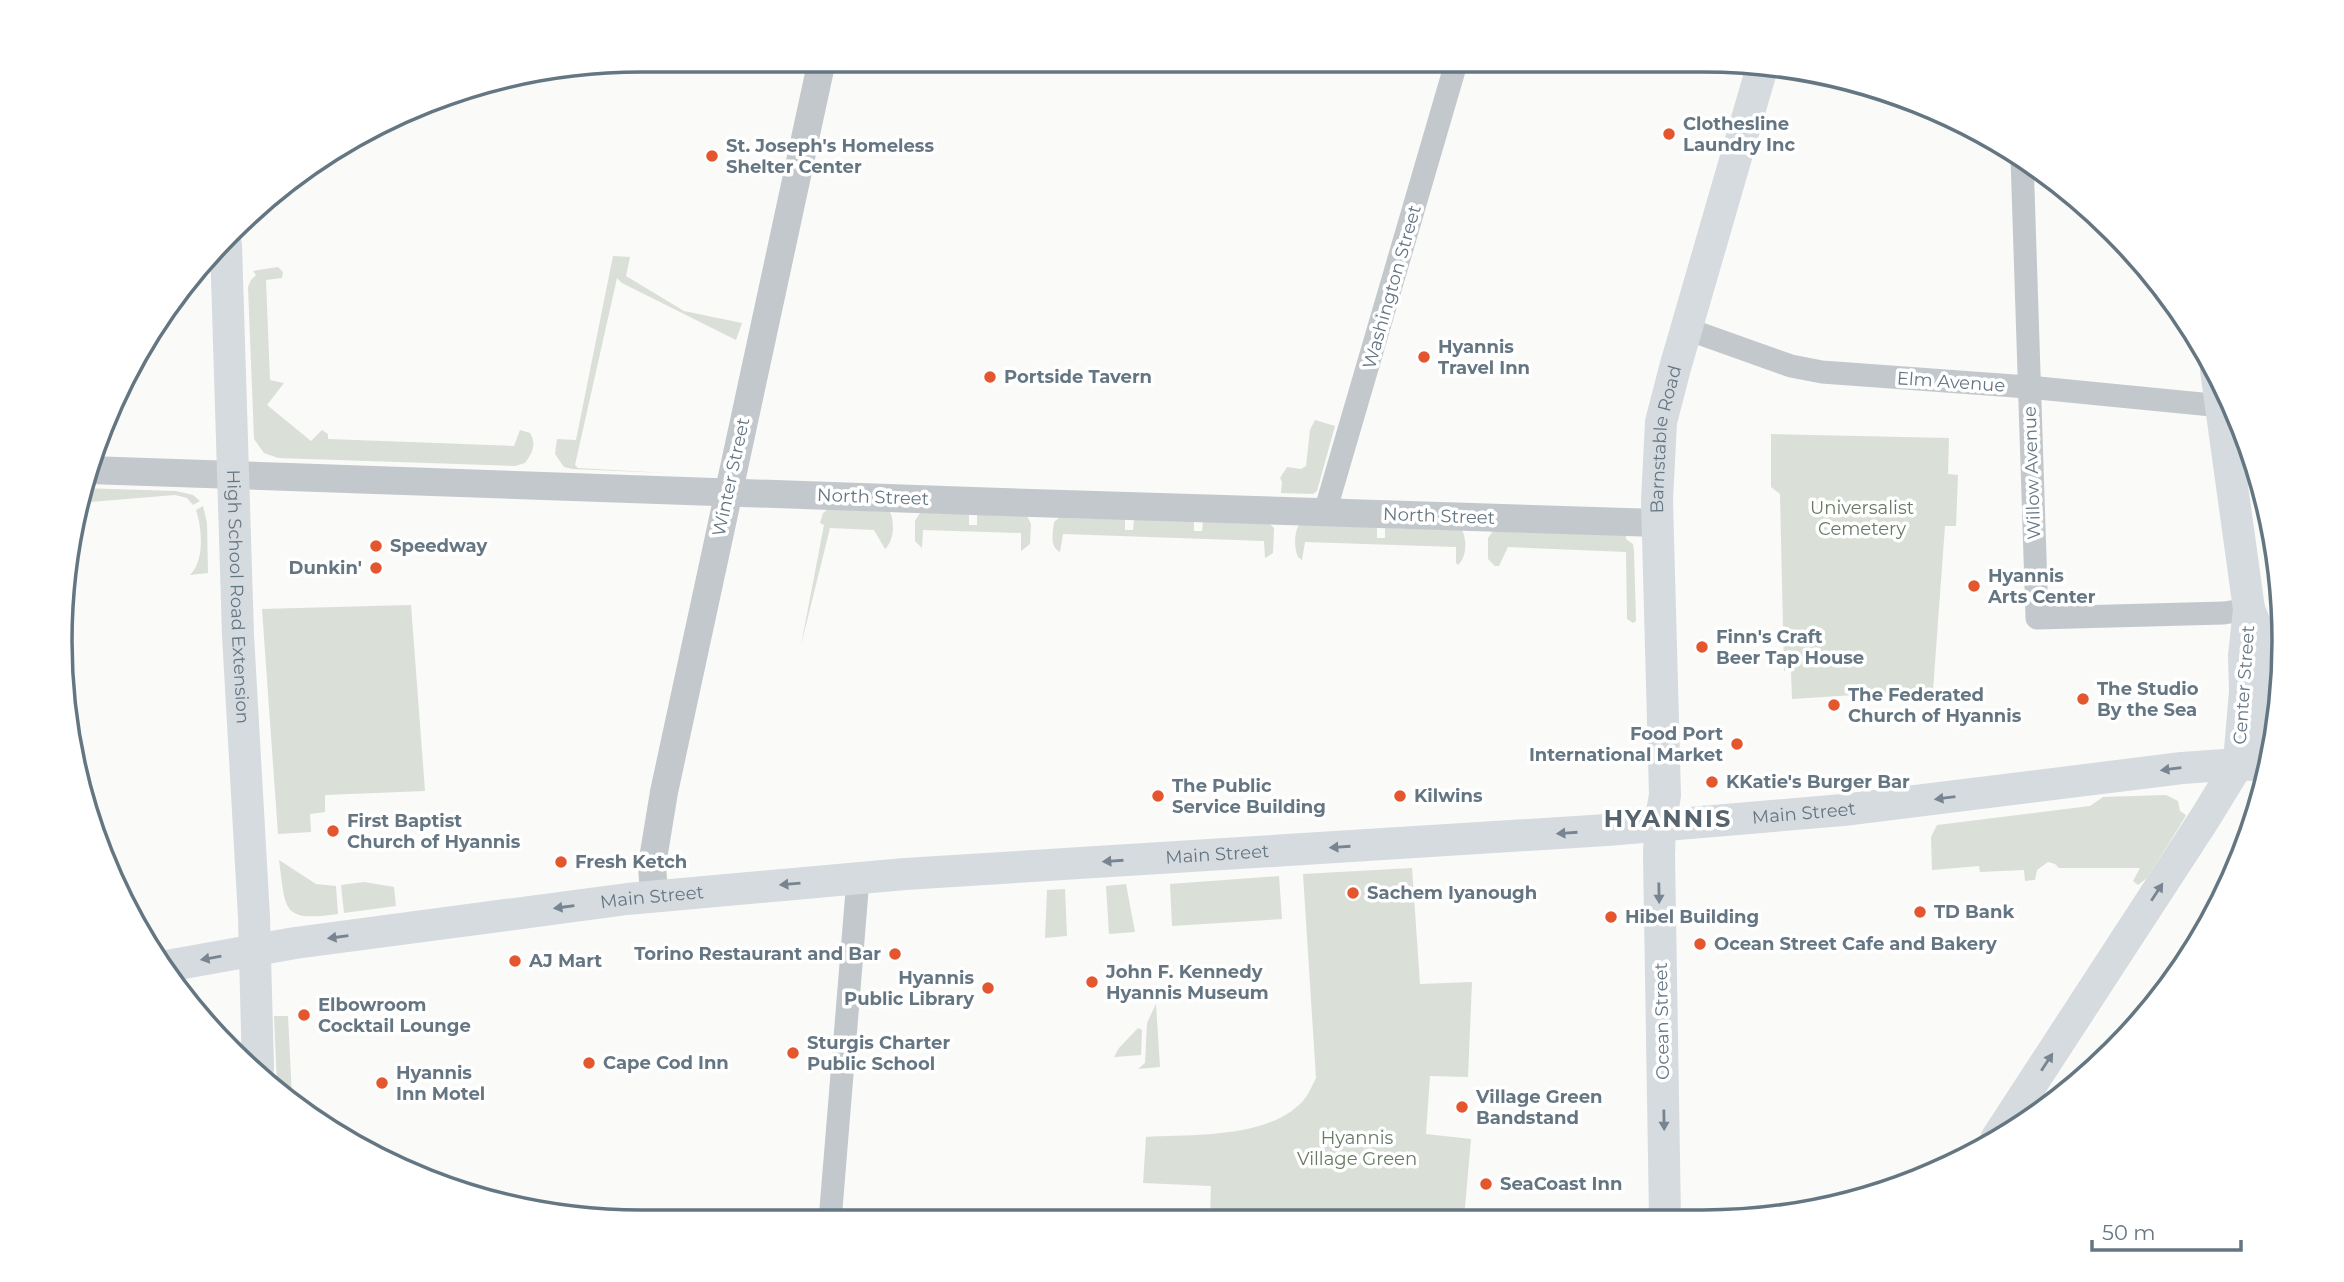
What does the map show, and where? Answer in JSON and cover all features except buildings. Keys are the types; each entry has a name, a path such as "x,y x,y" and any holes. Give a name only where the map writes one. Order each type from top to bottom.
{"main road":[{"name":"Barnstable Road","path":"1660,825 1665,795 1657,523 1661,422 1753,74"},
{"name":"High School Road Extension","path":"226,251 238,635 258,1062"},
{"name":"Center Street","path":"2222,408 2249,609 2244,656 2253,765"},
{"name":"Center Street","path":"2249,609 2267,654 2271,678"},
{"name":"Center Street","path":"2253,765 2262,722 2267,715"},
{"name":"Main Street","path":"173,965 254,949 654,896 858,879 1607,830 1843,810 2182,768 2253,765"},
{"path":"2009,1121 2253,765"},
{"name":"Ocean Street","path":"1660,825 1665,1210"}],"street":[{"name":"Winter Street","path":"654,896 652,864 664,792 819,72"},
{"name":"Washington Street","path":"1325,512 1453,72"},
{"name":"Willow Avenue","path":"2022,170 2037,618 2224,613 2249,609"},
{"name":"Elm Avenue","path":"1687,329 1805,369 2221,406"},
{"name":"North Street","path":"98,470 1657,523"},
{"path":"831,1210 858,879"}],"green space":[{"path":"613,256 630,257 626,276 684,311 742,323 736,340 622,283 617,278 575,465 578,468 666,473 572,469 564,467 555,454 557,439 576,440"},
{"path":"278,267 283,272 282,278 266,280 270,380 284,383 267,405 311,441 322,430 328,434 328,439 514,446 520,430 530,433 533,441 532,452 525,463 515,466 278,458 264,453 254,439 248,287 256,275 253,271"},
{"path":"1315,420 1335,426 1317,491 1313,494 1281,493 1280,478 1287,467 1301,469 1306,466 1310,430"},
{"name":"Universalist Cemetery","path":"1771,434 1949,438 1948,474 1958,475 1956,526 1945,526 1933,690 1792,699 1791,671 1784,671 1780,494 1771,487"},
{"path":"93,488 176,491 193,495 200,501 193,505 187,498 175,495 89,502"},
{"path":"203,506 207,523 208,573 190,575 200,553 201,535 196,510"},
{"path":"828,509 890,512 892,537 885,549 874,530 830,528 801,645 824,525 820,523 823,513"},
{"path":"920,513 969,514 969,525 977,525 977,514 1027,516 1031,524 1030,544 1021,551 1021,533 923,530 922,548 915,541 915,521"},
{"path":"1059,518 1125,519 1125,530 1133,530 1134,519 1194,521 1194,531 1202,531 1203,521 1268,522 1274,528 1273,553 1265,558 1264,541 1063,534 1060,552 1052,539 1054,522"},
{"path":"1299,525 1377,527 1377,538 1385,538 1385,528 1462,530 1465,553 1458,565 1456,547 1305,542 1302,560 1298,557 1295,545"},
{"path":"1493,531 1626,534 1626,539 1633,544 1634,551 1636,621 1633,623 1627,619 1626,552 1508,547 1499,566 1495,566 1488,559 1488,538"},
{"path":"411,605 425,791 325,795 325,812 310,814 311,832 278,834 262,609"},
{"path":"2166,795 2178,801 2180,811 2186,815 2147,878 2138,885 2133,881 2140,868 2059,868 2048,862 2037,870 2035,880 2025,881 2024,870 1980,872 1979,866 1932,870 1931,837 1937,825 2090,806 2103,797"},
{"path":"279,860 316,884 336,886 338,914 306,916 296,914 290,909 283,891"},
{"name":"Hyannis Village Green","path":"1412,868 1420,984 1472,982 1468,1077 1430,1076 1426,1134 1471,1139 1465,1210 1210,1210 1211,1186 1143,1183 1146,1137 1249,1129 1287,1114 1302,1102 1310,1091 1316,1078 1303,874"},
{"path":"1279,876 1282,919 1172,926 1170,884"},
{"path":"364,882 394,887 396,906 344,913 341,885"},
{"path":"1126,884 1135,932 1109,934 1106,886"},
{"path":"1065,889 1067,936 1045,938 1047,890"},
{"path":"1156,1004 1160,1067 1138,1069 1145,1063 1147,1023"},
{"path":"274,1016 288,1016 292,1091 277,1078"},
{"path":"1138,1028 1142,1030 1141,1055 1114,1057 1119,1048"}],"place":[{"name":"Clothesline Laundry Inc","path":"1669,134"},
{"name":"St. Joseph's Homeless Shelter Center","path":"712,156"},
{"name":"Hyannis Travel Inn","path":"1424,357"},
{"name":"Portside Tavern","path":"990,377"},
{"name":"Speedway","path":"376,546"},
{"name":"Dunkin'","path":"376,568"},
{"name":"Hyannis Arts Center","path":"1974,586"},
{"name":"Finn's Craft Beer Tap House","path":"1702,647"},
{"name":"The Studio By the Sea","path":"2083,699"},
{"name":"The Federated Church of Hyannis","path":"1834,705"},
{"name":"Food Port International Market","path":"1737,744"},
{"name":"KKatie's Burger Bar","path":"1712,782"},
{"name":"The Public Service Building","path":"1158,796"},
{"name":"Kilwins","path":"1400,796"},
{"name":"First Baptist Church of Hyannis","path":"333,831"},
{"name":"Fresh Ketch","path":"561,862"},
{"name":"Sachem Iyanough","path":"1353,893"},
{"name":"TD Bank","path":"1920,912"},
{"name":"Hibel Building","path":"1611,917"},
{"name":"Ocean Street Cafe and Bakery","path":"1700,944"},
{"name":"Torino Restaurant and Bar","path":"895,954"},
{"name":"AJ Mart","path":"515,961"},
{"name":"John F. Kennedy Hyannis Museum","path":"1092,982"},
{"name":"Hyannis Public Library","path":"988,988"},
{"name":"Elbowroom Cocktail Lounge","path":"304,1015"},
{"name":"Sturgis Charter Public School","path":"793,1053"},
{"name":"Cape Cod Inn","path":"589,1063"},
{"name":"Hyannis Inn Motel","path":"382,1083"},
{"name":"Village Green Bandstand","path":"1462,1107"},
{"name":"SeaCoast Inn","path":"1486,1184"}],"district":[{"name":"HYANNIS","path":"1668,818"}]}
